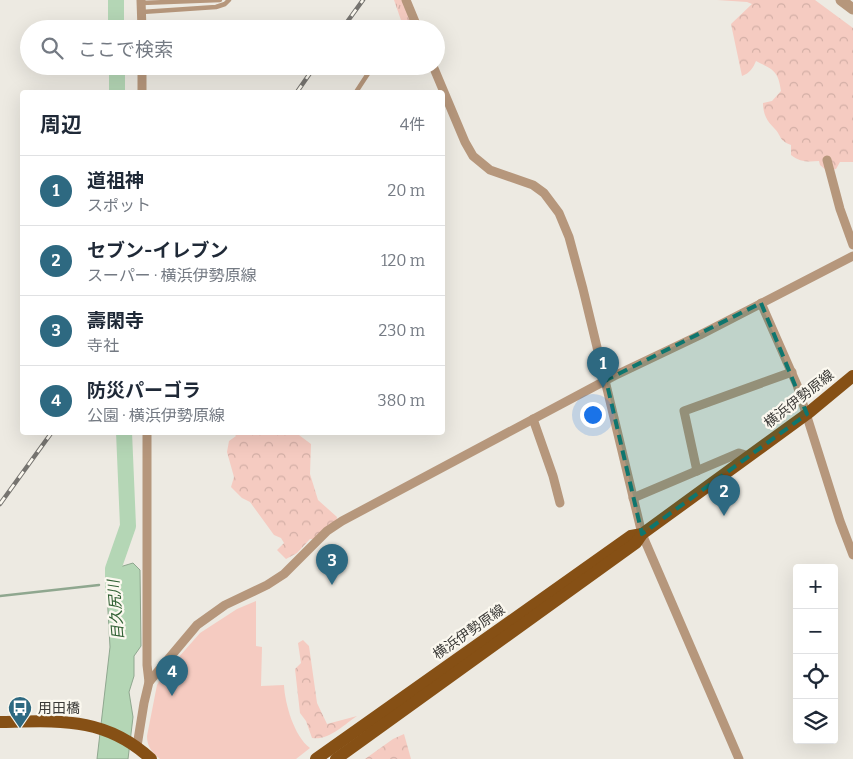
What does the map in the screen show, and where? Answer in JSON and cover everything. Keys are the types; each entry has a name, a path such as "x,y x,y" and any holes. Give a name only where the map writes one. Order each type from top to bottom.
{"main road":[{"name":"横浜伊勢原線","path":"336,759 636,543 642,534 807,414 853,376"},
{"name":"横浜伊勢原線","path":"316,759 631,536 642,534"},
{"path":"0,722 60,721 97,727 136,746 151,759"}],"street":[{"path":"406,0 414,20"},
{"path":"841,0 853,9"},
{"path":"142,5 142,20"},
{"path":"142,75 142,90"},
{"path":"437,75 443,90"},
{"path":"445,95 461,134 473,156 490,170 533,184 544,193 558,213 569,237 606,380 642,534 739,759"},
{"path":"827,160 840,209 850,230 853,245"},
{"path":"149,682 197,625 225,605 267,585 284,574 327,531 606,380 700,335 853,256"},
{"path":"761,303 792,372 840,521 853,555"},
{"path":"697,471 684,412 792,372"},
{"path":"533,419 553,476 560,503"},
{"path":"136,746 149,682 147,665 147,435"},
{"path":"633,498 740,452 749,456"}],"lane":[{"path":"142,5 220,0"},
{"path":"142,5 190,8 216,7 225,4 229,0"},
{"path":"357,90 367,75"}],"highlighted area":[{"path":"761,303 807,414 642,534 606,380"}],"green space":[{"path":"394,0 403,0 411,20 401,20"},
{"path":"717,0 815,0 853,28 853,162 840,162 836,169 827,171 820,165 819,161 804,161 791,155 791,145 782,140 767,120 764,111 763,103 772,101 781,91 776,75 771,69 756,61 751,70 742,76 731,24 752,4"},
{"path":"299,435 311,444 310,474 318,500 337,517 336,525 319,540 310,539 297,553 286,559 277,550 284,543 281,538 274,535 250,502 242,498 231,487 234,477 227,452 229,441 236,436"},
{"path":"256,601 256,646 262,647 261,686 284,685 291,719 299,736 310,748 296,759 160,759 150,749 147,736 157,685 163,675 200,633 237,609"},
{"path":"303,640 309,646 317,703 327,724 357,716 324,737 312,738 306,721 300,713 295,669 301,663 298,643"},
{"path":"404,734 411,759 365,759 393,739"}],"water":[{"path":"133,563 140,570 141,646 134,656 134,676 129,692 133,717 128,759 97,759 110,647 106,575 113,569"}],"waterway":[{"name":"目久尻川","path":"116,0 116,20"},
{"name":"目久尻川","path":"117,75 117,90"},
{"name":"目久尻川","path":"113,590 113,569 128,526 124,435"},
{"path":"0,596 99,585"}],"railway":[{"path":"349,20 363,0"},
{"path":"298,90 309,75"},
{"path":"0,504 50,435"}],"place":[{"name":"道祖神","path":"603,388"},
{"name":"セブン-イレブン","path":"724,516"},
{"name":"壽閑寺","path":"332,585"},
{"name":"防災パーゴラ","path":"172,696"},
{"name":"用田橋","path":"20,729"}]}
